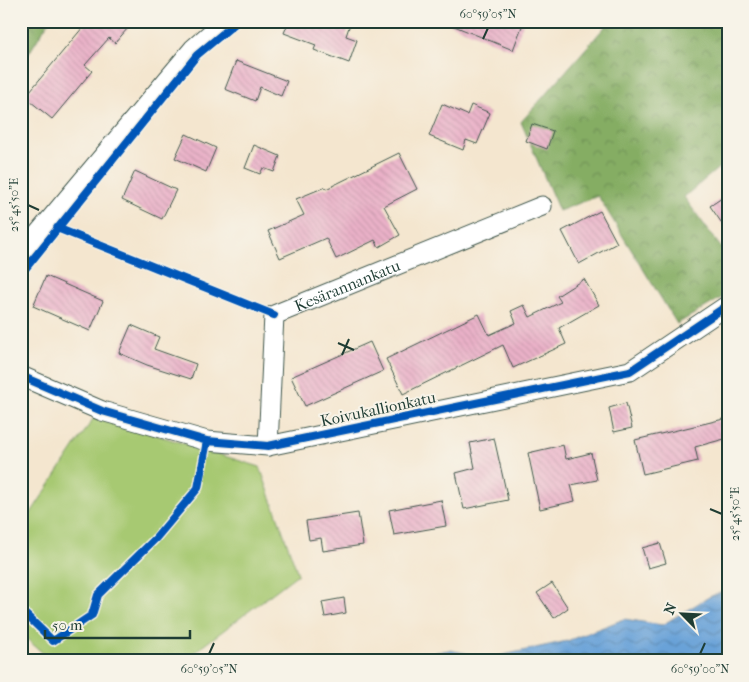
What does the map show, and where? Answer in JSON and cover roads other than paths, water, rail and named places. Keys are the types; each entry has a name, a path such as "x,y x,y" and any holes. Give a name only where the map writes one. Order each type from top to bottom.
{"street":[{"path":"21,254 193,49 224,21"},
{"name":"Kesärannankatu","path":"268,446 274,314 542,206"},
{"name":"Koivukallionkatu","path":"21,376 102,411 206,440 268,446 630,371 728,305"}],"water":[{"path":"728,589 728,661 388,661 449,650 490,658 567,641 624,619 662,625 709,597"}]}
